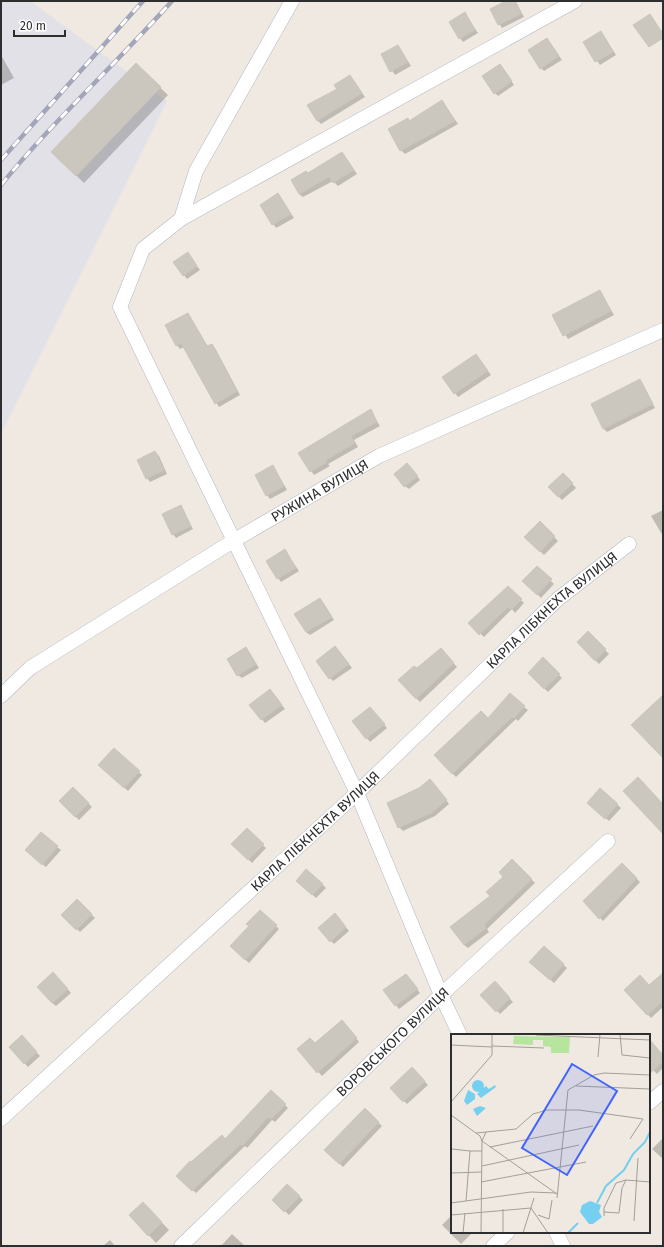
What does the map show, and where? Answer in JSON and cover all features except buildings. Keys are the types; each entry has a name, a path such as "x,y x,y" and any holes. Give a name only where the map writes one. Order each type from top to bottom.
{"street":[{"path":"181,219 196,171 292,1"},
{"path":"460,1034 441,995 357,793 120,307 143,249 181,219 575,1"},
{"name":"РУЖИНА ВУЛИЦЯ","path":"1,696 30,668 233,541 379,456 663,330"},
{"name":"КАРЛА ЛІБКНЕХТА ВУЛИЦЯ","path":"1,1119 357,793 558,599 629,544"},
{"name":"ВОРОВСЬКОГО ВУЛИЦЯ","path":"181,1246 441,995 608,841"},
{"path":"650,1102 663,1091"},
{"path":"493,1246 507,1233"},
{"path":"556,1233 563,1246"}],"shaded area":[{"path":"1,1 30,1 167,101 1,434"}],"railway":[{"path":"1,160 143,1"},
{"path":"1,185 42,138 172,1"}]}
